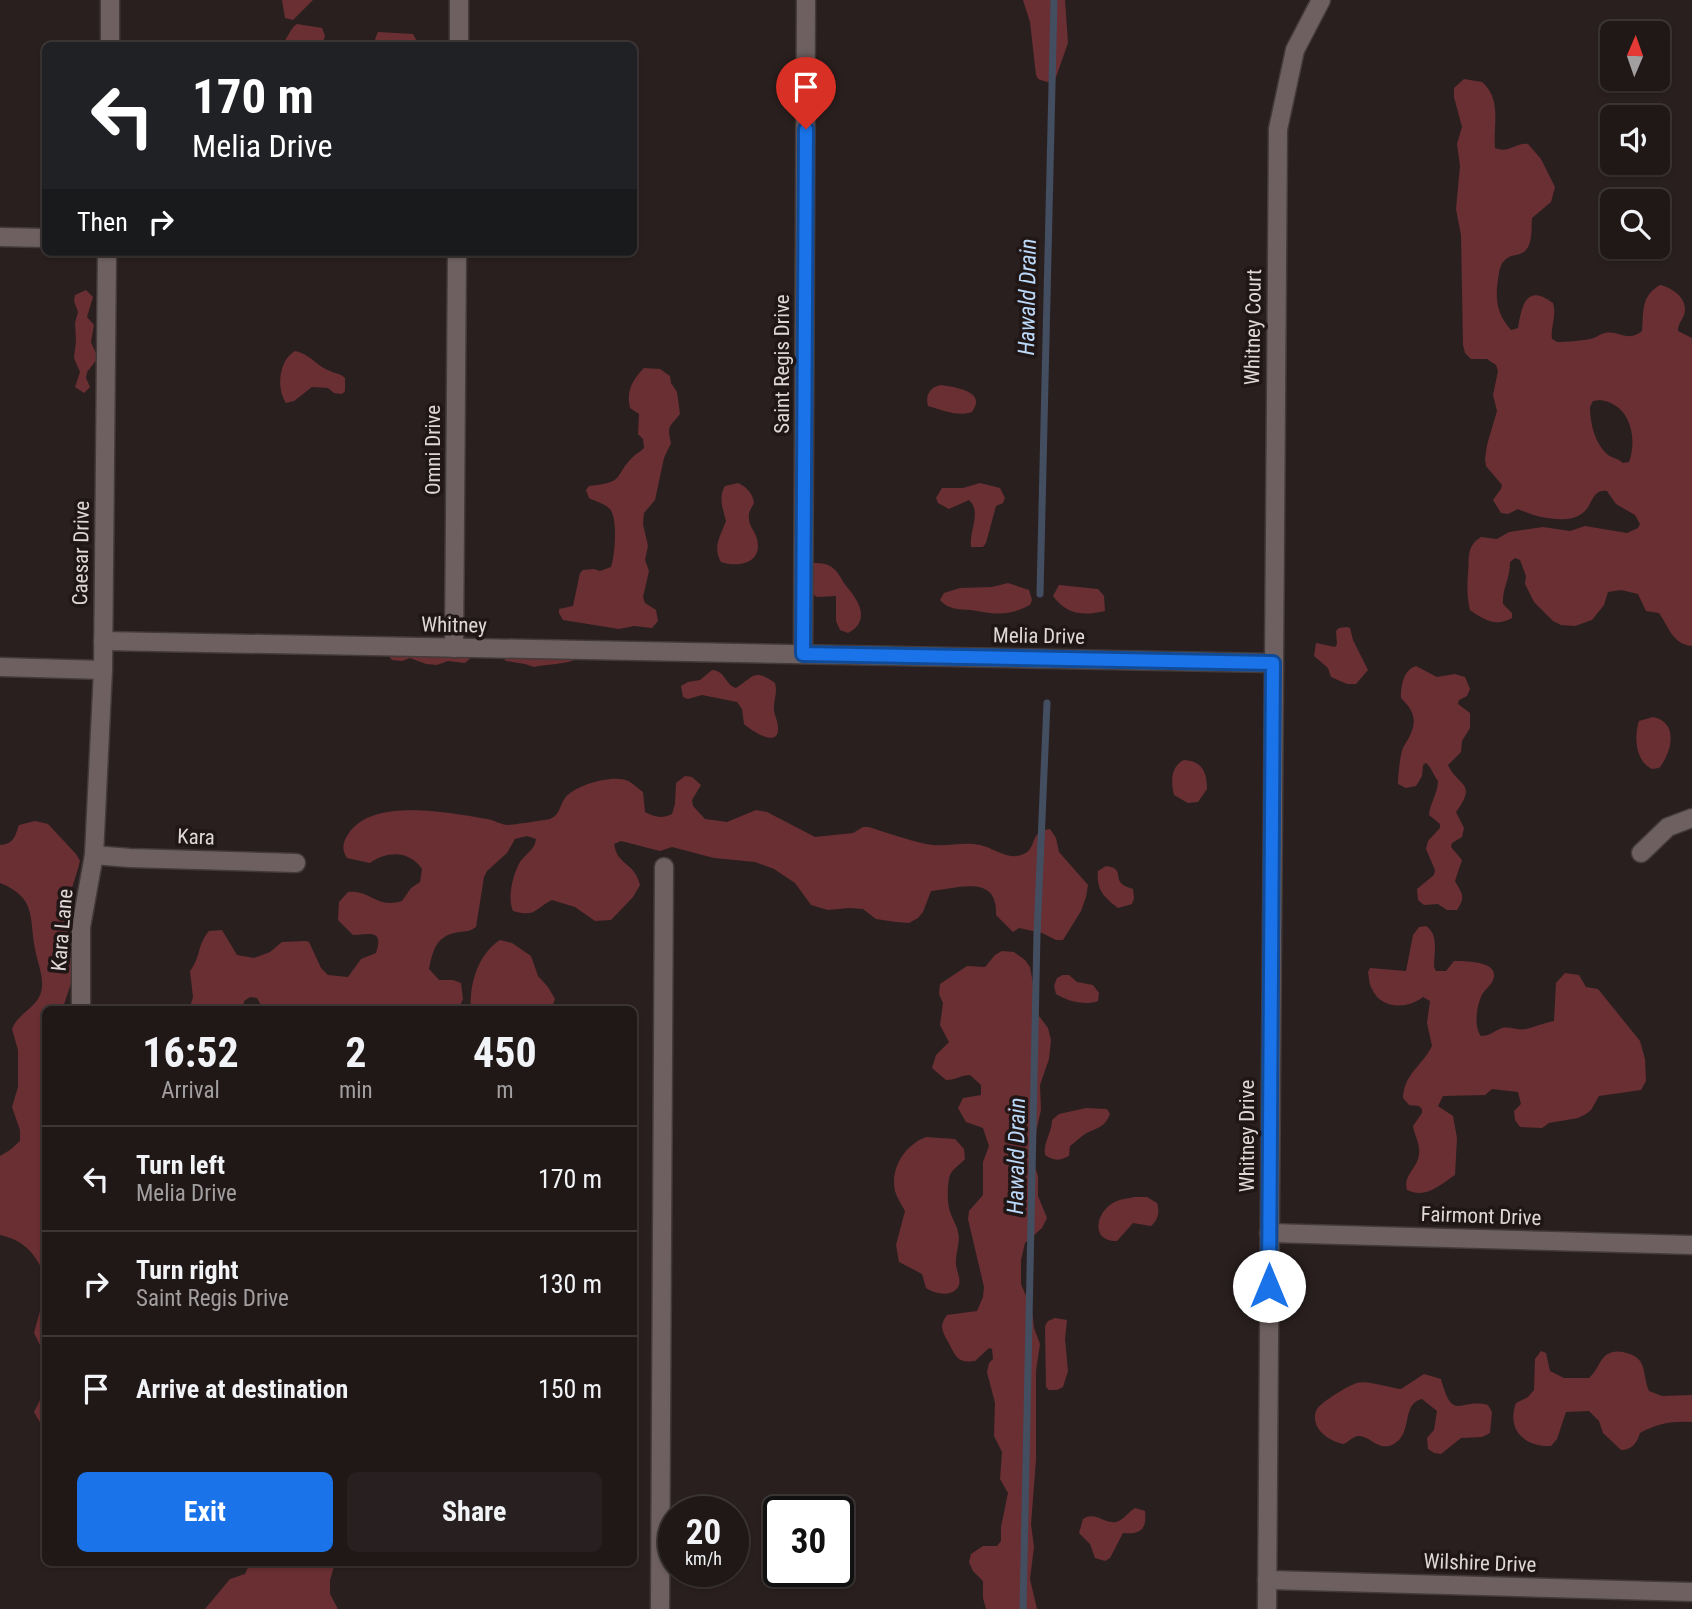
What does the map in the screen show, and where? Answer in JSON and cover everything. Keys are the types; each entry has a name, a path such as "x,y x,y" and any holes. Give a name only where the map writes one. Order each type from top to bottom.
{"street":[{"path":"110,0 110,42"},
{"path":"459,0 459,42"},
{"name":"Saint Regis Drive","path":"803,654 806,0"},
{"name":"Whitney Court","path":"1273,663 1278,129 1295,50 1321,0"},
{"path":"0,237 42,238"},
{"name":"Caesar Drive","path":"94,855 103,670 107,256"},
{"name":"Omni Drive","path":"454,648 457,256"},
{"name":"Whitney","path":"103,641 803,654"},
{"name":"Melia Drive","path":"803,654 1273,663"},
{"name":"Whitney Drive","path":"1267,1609 1273,663"},
{"path":"0,667 103,670"},
{"path":"1641,853 1668,827 1692,818"},
{"name":"Kara","path":"94,855 296,863"},
{"name":"Kara Lane","path":"81,1006 81,927 94,855"},
{"path":"660,1609 664,867"},
{"name":"Fairmont Drive","path":"1269,1233 1692,1245"},
{"name":"Wilshire Drive","path":"1268,1580 1692,1592"}],"shaded area":[{"path":"282,0 313,0 293,20 285,18"},
{"path":"1023,0 1065,0 1068,43 1055,80 1047,82 1038,79 1036,75 1030,22"},
{"path":"297,24 322,28 325,36 323,42 284,42"},
{"path":"378,32 413,34 417,42 376,42"},
{"path":"1464,79 1482,82 1494,104 1495,148 1504,150 1528,144 1541,159 1555,187 1551,202 1532,218 1531,239 1526,250 1506,259 1500,267 1497,289 1499,310 1511,330 1518,328 1521,312 1531,296 1544,297 1553,303 1552,339 1557,342 1590,339 1605,333 1627,336 1637,334 1642,331 1646,300 1660,285 1675,292 1682,299 1685,309 1678,331 1692,338 1692,646 1675,638 1659,613 1646,611 1638,594 1621,590 1608,592 1604,605 1592,620 1575,626 1561,625 1553,621 1534,602 1525,584 1526,576 1520,560 1515,558 1510,562 1503,598 1503,604 1512,613 1512,618 1495,622 1470,610 1467,588 1469,554 1472,545 1481,537 1497,539 1509,532 1543,527 1570,531 1585,526 1627,533 1638,528 1640,524 1635,515 1616,504 1607,491 1598,492 1584,512 1569,519 1542,517 1518,509 1508,514 1501,513 1493,500 1502,485 1486,466 1485,459 1497,411 1493,395 1498,371 1496,365 1487,359 1471,359 1465,353 1463,345 1461,235 1456,209 1460,166 1457,144 1462,127 1454,88","holes":["1593,401 1610,403 1625,415 1632,432 1629,462 1623,463 1608,455 1594,433 1590,407"]},
{"path":"86,290 93,297 87,317 94,325 91,342 98,358 87,372 86,378 90,387 84,393 75,387 80,372 74,358 78,312 74,301 75,295"},
{"path":"295,351 306,355 325,369 343,376 345,391 342,394 334,393 328,388 312,387 294,401 286,403 280,382 282,367"},
{"path":"644,368 660,369 670,376 677,392 680,414 670,427 671,443 664,458 655,500 644,513 643,524 648,546 645,560 649,571 643,597 645,603 656,610 658,621 652,628 634,626 619,629 563,620 559,609 573,606 580,573 583,570 600,571 611,567 615,537 613,514 608,507 589,498 586,490 589,486 615,480 628,462 644,448 643,439 638,434 639,414 630,408 629,397 633,382"},
{"path":"941,385 961,389 973,395 976,405 972,412 956,413 928,406 929,392"},
{"path":"738,483 749,491 754,503 749,519 758,547 756,554 748,562 728,564 721,562 717,551 726,521 722,494 725,486"},
{"path":"980,483 1000,488 1005,498 1003,503 996,506 986,543 983,547 971,547 975,515 973,505 969,500 949,509 938,503 936,498 942,488 963,488"},
{"path":"811,563 832,567 859,605 859,623 848,633 840,630 836,621 836,596 817,597 810,592"},
{"path":"1008,583 1029,590 1032,600 1030,605 1008,613 994,613 954,608 940,600 944,593 960,588 992,587"},
{"path":"1059,585 1098,589 1104,596 1105,611 1083,613 1064,607 1053,596"},
{"path":"1350,628 1368,670 1356,684 1347,684 1331,677 1328,668 1314,656 1316,643 1335,647 1336,631"},
{"path":"422,637 473,656 465,663 448,661 437,665 410,658 392,660 386,653 403,641"},
{"path":"574,654 575,660 534,667 506,661 501,656"},
{"path":"1416,666 1437,677 1455,674 1465,677 1470,689 1458,704 1470,713 1470,728 1462,741 1461,752 1448,765 1466,790 1456,812 1464,828 1462,837 1452,843 1451,847 1462,860 1455,881 1462,895 1457,910 1447,910 1438,904 1424,905 1418,900 1417,889 1434,875 1435,870 1426,849 1428,841 1440,828 1440,824 1429,815 1438,781 1426,763 1416,786 1406,788 1398,784 1401,753 1414,721 1411,710 1401,698 1402,688 1408,671"},
{"path":"712,670 720,673 736,688 758,675 775,683 774,711 778,728 774,737 764,736 744,724 742,709 737,702 702,695 688,699 683,697 681,686 700,680"},
{"path":"1653,717 1667,725 1671,739 1664,762 1659,768 1652,769 1639,754 1637,734 1639,721"},
{"path":"1184,760 1199,765 1206,777 1207,789 1198,802 1188,803 1174,795 1174,771"},
{"path":"685,776 692,777 701,785 692,800 693,806 705,819 727,822 756,810 767,812 815,837 853,833 863,827 869,827 926,844 973,844 1016,856 1026,853 1038,834 1050,829 1056,838 1059,852 1088,885 1086,897 1081,911 1063,940 1019,928 1013,932 996,915 995,902 990,893 983,888 974,887 931,891 918,918 909,923 896,922 876,919 863,909 828,910 811,905 795,883 774,869 755,862 714,858 672,847 660,851 621,841 614,844 616,851 634,872 640,885 633,897 611,920 595,921 575,907 552,900 531,913 521,913 513,911 511,893 520,862 534,846 536,839 527,836 515,839 507,853 487,871 476,927 470,931 446,936 434,949 429,969 439,980 461,983 463,999 460,1006 262,1006 257,998 250,997 244,1001 243,1006 190,1006 193,997 190,971 209,931 222,930 237,955 254,958 270,952 282,942 309,942 321,968 328,975 348,977 361,959 376,953 377,936 353,935 338,920 339,902 348,892 356,892 386,903 402,901 411,888 420,882 422,869 411,858 398,854 383,856 370,863 347,858 344,842 360,822 394,811 414,810 472,816 508,825 547,820 556,815 570,793 586,785 615,779 630,782 643,792 645,812 665,816 672,814 676,783"},
{"path":"35,821 48,824 80,861 65,920 75,955 72,979 63,1006 42,1006 42,1270 38,1261 22,1244 0,1235 0,1156 20,1141 20,1130 12,1107 18,1087 18,1050 12,1029 38,999 42,982 26,902 12,889 0,883 0,845 11,841 19,825"},
{"path":"1106,866 1116,870 1121,883 1133,889 1132,904 1118,908 1102,892 1098,883 1098,871"},
{"path":"1426,926 1433,934 1436,971 1446,971 1454,961 1481,963 1492,969 1493,980 1483,993 1478,1008 1477,1026 1481,1036 1502,1028 1523,1029 1554,1021 1556,983 1565,973 1579,975 1586,987 1598,989 1640,1041 1645,1059 1646,1081 1641,1090 1599,1096 1586,1114 1549,1123 1542,1128 1520,1127 1515,1120 1514,1111 1521,1104 1518,1092 1492,1089 1485,1095 1443,1096 1438,1106 1453,1116 1457,1138 1455,1175 1427,1192 1407,1190 1408,1178 1419,1154 1413,1126 1422,1109 1409,1105 1403,1098 1410,1076 1432,1046 1427,1023 1430,1001 1423,997 1410,1004 1388,1004 1376,996 1370,985 1368,972 1370,968 1406,971 1413,935 1419,927"},
{"path":"500,940 512,943 531,956 538,976 555,999 552,1006 471,1006 476,971 492,946"},
{"path":"1002,951 1014,952 1030,967 1039,1016 1048,1028 1051,1040 1049,1059 1040,1085 1041,1110 1032,1150 1038,1176 1038,1196 1047,1218 1042,1228 1025,1243 1021,1260 1021,1284 1032,1310 1034,1328 1040,1344 1036,1371 1036,1460 1031,1524 1034,1547 1030,1579 1037,1609 986,1609 983,1581 973,1571 969,1562 971,1554 983,1546 997,1546 1001,1541 1008,1493 1000,1479 1002,1452 994,1436 995,1403 987,1372 993,1359 992,1349 989,1348 975,1361 963,1361 954,1353 942,1328 947,1315 977,1311 983,1297 984,1287 968,1219 969,1211 983,1195 983,1162 989,1146 983,1128 966,1122 958,1108 963,1098 981,1095 981,1085 970,1075 946,1080 932,1068 936,1055 949,1042 940,1025 943,1003 939,994 940,984 967,966 985,967"},
{"path":"1069,975 1077,982 1093,985 1099,993 1098,1001 1076,1002 1056,994 1054,986 1057,978"},
{"path":"1086,1108 1107,1109 1110,1114 1102,1126 1084,1134 1070,1146 1069,1156 1057,1160 1045,1155 1052,1120 1059,1114"},
{"path":"926,1137 955,1139 964,1149 965,1159 951,1173 948,1183 950,1213 959,1236 956,1266 959,1285 949,1293 934,1292 926,1288 922,1274 899,1262 896,1245 905,1211 895,1191 897,1166 912,1146"},
{"path":"1147,1197 1157,1203 1158,1216 1153,1224 1133,1223 1117,1241 1103,1237 1098,1226 1102,1213 1115,1202"},
{"path":"42,1304 42,1349 34,1333"},
{"path":"1055,1318 1067,1320 1065,1339 1068,1371 1063,1387 1049,1390 1046,1387 1045,1326"},
{"path":"1541,1351 1546,1353 1550,1371 1564,1378 1589,1378 1610,1353 1619,1351 1631,1355 1643,1366 1649,1391 1662,1396 1692,1395 1692,1422 1672,1422 1653,1427 1640,1433 1631,1447 1621,1450 1603,1433 1599,1421 1589,1411 1566,1412 1557,1439 1551,1446 1542,1446 1526,1440 1516,1429 1514,1413 1516,1403 1528,1397 1534,1390 1535,1359"},
{"path":"1424,1374 1441,1379 1449,1401 1454,1405 1488,1405 1492,1412 1490,1433 1482,1437 1461,1438 1441,1454 1434,1453 1428,1449 1427,1438 1434,1430 1437,1411 1422,1399 1412,1405 1403,1435 1393,1445 1381,1446 1362,1436 1344,1444 1339,1443 1322,1434 1316,1423 1318,1408 1353,1384 1361,1382 1401,1389"},
{"path":"42,1396 42,1434 41,1424 34,1412"},
{"path":"1135,1508 1145,1511 1142,1530 1123,1533 1110,1558 1105,1561 1095,1558 1090,1544 1079,1533 1083,1519 1092,1516 1116,1522"},
{"path":"249,1566 334,1566 330,1594 338,1609 205,1609 230,1579 245,1574"}],"waterway":[{"name":"Hawald Drain","path":"1040,594 1054,0"},
{"name":"Hawald Drain","path":"1023,1609 1037,934 1047,703"}],"route":[{"path":"806,129 803,654 1273,663 1269,1286"}]}
